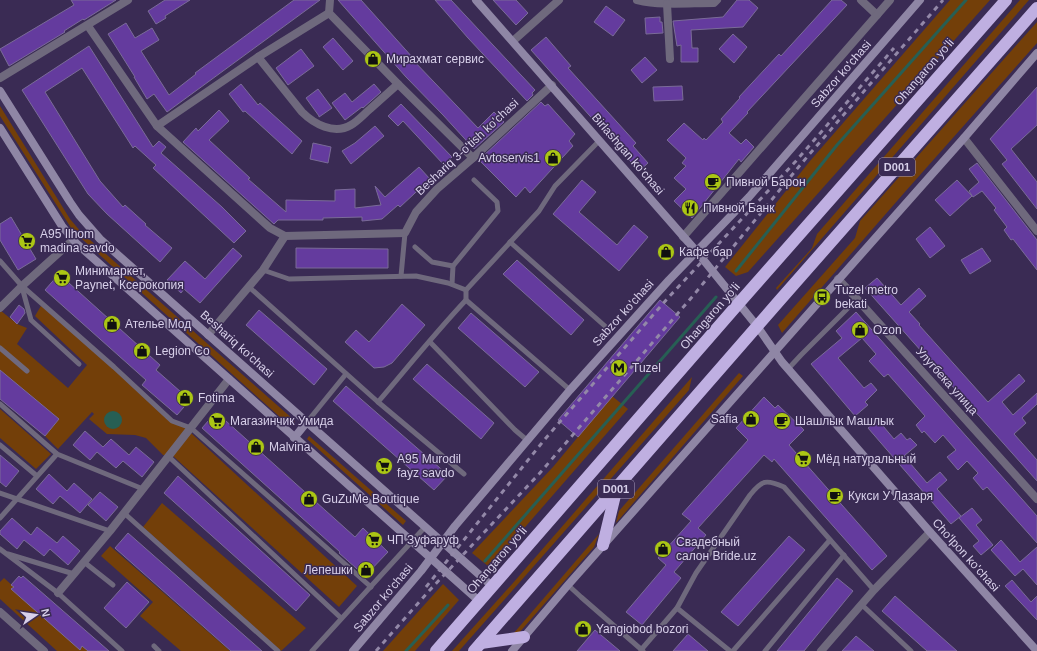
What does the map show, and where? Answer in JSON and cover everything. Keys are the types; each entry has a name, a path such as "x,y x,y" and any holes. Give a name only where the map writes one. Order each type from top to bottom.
{"highway":[{"name":"Ohangaron yoʻli","path":"436,651 739,303 1006,0"},
{"name":"D001","path":"478,647 757,326 1037,8"},
{"path":"603,545 616,489"},
{"path":"478,647 524,637"}],"main road":[{"name":"Birlashgan ko'chasi","path":"476,0 684,236 757,326"},
{"name":"Sabzor ko'chasi","path":"353,651 570,390 669,280 788,154 920,0"},
{"path":"512,651 603,545 964,138 1037,53"},
{"name":"Beshariq ko'chasi","path":"0,91 70,202 100,239 492,586"},
{"path":"0,128 62,226 74,240 479,602"},
{"name":"Cho'lpon ko'chasi","path":"757,326 774,352 788,369 930,532 1037,651"},
{"path":"294,438 307,422"}],"street":[{"path":"0,78 88,26 128,0"},
{"path":"330,0 329,12 398,84 473,158"},
{"path":"512,41 559,0"},
{"path":"636,0 648,3 667,4 714,3 717,0"},
{"path":"862,0 877,15"},
{"path":"684,236 890,0"},
{"path":"667,4 670,59"},
{"path":"156,126 329,12"},
{"path":"88,26 156,126 270,228 285,236 405,233"},
{"path":"258,58 302,112 319,125 329,128 340,128 351,125 398,84"},
{"name":"Beshariq 3-o'tish ko'chasi","path":"405,233 416,212 438,189 552,85"},
{"path":"964,138 1037,231"},
{"path":"208,335 263,270 285,236"},
{"path":"0,308 22,286 74,240"},
{"name":"Улугбека улица","path":"838,280 857,298 1037,499"},
{"path":"58,593 110,531 229,380"},
{"path":"821,651 861,604 930,532"},
{"path":"0,612 44,651"}],"lane":[{"path":"378,402 466,300 466,290 539,211 555,186 600,140"},
{"path":"452,284 453,266 498,211 497,202 474,180"},
{"path":"401,276 405,233"},
{"path":"510,242 606,327"},
{"path":"415,247 432,262 453,266"},
{"path":"0,261 22,286 114,367 172,422 190,428 371,588"},
{"path":"263,270 289,278 416,276 452,284 466,290"},
{"path":"22,286 31,320 79,364"},
{"path":"249,288 378,402 464,474"},
{"path":"788,369 857,298"},
{"path":"466,300 570,390"},
{"path":"430,342 515,430 528,441"},
{"path":"0,348 27,371"},
{"path":"307,422 346,374"},
{"path":"0,404 57,454 143,489"},
{"path":"0,445 37,476"},
{"path":"0,518 57,454"},
{"path":"168,456 341,618"},
{"path":"568,585 642,650 677,608 696,573 750,495 757,486 763,483 772,482 784,487 874,590"},
{"path":"0,493 110,531"},
{"path":"124,513 278,651"},
{"path":"312,651 425,527"},
{"path":"733,651 830,540"},
{"path":"2,551 74,574"},
{"path":"2,551 58,593 122,651"},
{"path":"765,651 844,555"},
{"path":"84,562 113,585"},
{"path":"861,604 911,651"},
{"path":"677,608 730,651"},
{"path":"154,646 159,651"}],"shaded area":[{"path":"950,0 990,0 748,272 736,276 725,267 810,161"},
{"path":"1020,0 1029,0 777,290 776,288 812,248 817,234"},
{"path":"1037,22 1037,43 782,333 778,325 855,238 860,221"},
{"path":"0,106 70,219 81,232 294,420 295,425 290,426 73,231 0,116"},
{"path":"42,304 172,421 191,428 168,456 163,455 146,438 135,435 107,434 89,419 94,414 92,412 58,449 45,436 59,419 0,370 0,310 17,324 27,328 17,344 68,388 87,365 35,316"},
{"path":"739,373 743,376 616,523 619,511"},
{"path":"692,377 689,390 459,651 452,651 513,583"},
{"path":"612,396 628,409 513,541 488,566 472,553 553,467"},
{"path":"0,409 51,454 36,469 0,438"},
{"path":"113,411 119,414 122,420 119,426 113,429 107,426 104,420 107,414"},
{"path":"191,433 357,586 339,607 173,456"},
{"path":"309,436 406,521 403,525 307,439"},
{"path":"162,503 306,628 281,651 143,527"},
{"path":"599,534 594,547 518,634 513,634"},
{"path":"110,546 230,651 181,651 140,616 153,602 101,556"},
{"path":"4,578 14,587 12,589 80,649 82,646 88,651 57,651 0,599 0,582"},
{"path":"443,584 459,600 415,651 383,651"}],"building":[{"path":"71,0 116,0 9,66 0,49 74,5"},
{"path":"165,0 190,0 165,16 166,18 156,24 148,11"},
{"path":"294,0 320,0 167,112 154,94 147,99 108,34 126,23 135,38 152,28 159,40 141,51 169,95 196,74 195,73"},
{"path":"338,0 361,0 413,58 412,59 478,128 494,112 504,122 474,149 406,77"},
{"path":"435,0 451,0 535,90 532,93 533,95 527,101 468,38"},
{"path":"493,0 516,0 528,13 516,25"},
{"path":"737,0 749,0 758,8 743,27 691,30 692,48 698,48 698,62 681,62 681,45 677,46 673,21 723,17"},
{"path":"832,0 841,0 847,5 729,133 741,144 746,139 754,147 741,162 739,159 692,218 674,201 686,189 674,178 686,166 682,163 686,158 667,140 684,123 703,140 704,138 706,140 723,122 721,119 740,98 739,97 779,54 781,56"},
{"path":"606,6 625,20 613,36 594,22"},
{"path":"660,17 663,33 646,34 645,18"},
{"path":"733,34 747,47 734,63 719,49"},
{"path":"546,37 571,66 568,68 636,143 633,146 648,163 639,171 531,50"},
{"path":"333,38 353,61 343,70 323,47"},
{"path":"89,46 153,147 159,141 166,147 161,153 222,207 246,231 234,243 153,168 156,165 135,146 133,148 82,68 45,92 100,181 123,207 125,205 146,224 145,225 172,248 160,262 107,214 88,194 22,90"},
{"path":"301,49 314,66 288,85 276,68"},
{"path":"645,57 657,70 642,83 631,70"},
{"path":"241,84 258,105 260,103 302,141 292,154 245,111 243,112 229,94"},
{"path":"374,84 381,92 363,108 362,107 345,120 332,103 345,93 352,102"},
{"path":"682,86 683,100 654,101 653,87"},
{"path":"1037,87 1037,125 1011,149 1037,182 1037,209 1002,164 1007,160 990,139"},
{"path":"318,89 332,108 319,117 306,98"},
{"path":"541,102 545,106 548,104 575,134 569,141 573,146 530,193 525,187 516,197 480,161 483,158 482,157"},
{"path":"401,104 452,157 444,165 403,121 398,126 388,116"},
{"path":"219,110 229,121 209,140 250,178 248,179 286,212 286,200 335,201 335,190 355,189 355,208 381,205 375,186 385,197 419,167 430,179 400,207 398,205 382,219 362,221 362,217 323,218 323,220 278,220 274,224 183,142 196,128 198,131"},
{"path":"375,126 384,136 351,164 342,151 355,143"},
{"path":"313,143 331,147 328,163 310,159"},
{"path":"977,163 1037,240 1037,270 1013,239 1011,240 1004,230 1007,227 994,210 996,208 982,191 973,197 969,191 979,182 969,169"},
{"path":"582,180 596,192 579,212 617,245 634,225 648,237 619,271 553,214"},
{"path":"957,180 972,196 950,216 935,200"},
{"path":"11,217 36,259 18,270 0,240 0,224"},
{"path":"930,227 945,246 930,258 916,239"},
{"path":"233,248 242,256 200,303 184,289 181,293 167,280 185,261 205,279"},
{"path":"296,248 388,249 388,268 296,268"},
{"path":"982,248 991,261 970,274 961,260"},
{"path":"517,260 584,320 571,335 503,274"},
{"path":"59,274 160,365 156,370 190,400 177,415 142,385 146,380 45,290"},
{"path":"877,278 901,305 919,288 926,296 909,312 988,402 1019,374 1025,381 1002,402 1013,415 1037,393 1037,404 1022,418 1026,423 1014,434 1037,460 1037,481 865,288"},
{"path":"660,300 680,317 578,437 558,420"},
{"path":"402,304 425,325 392,363 384,367 374,368 345,342 356,330 369,342"},
{"path":"19,305 24,309 25,313 17,324 10,317"},
{"path":"259,310 327,369 314,385 246,325"},
{"path":"856,312 1037,516 1037,543 987,487 983,490 973,478 978,473 967,461 958,470 947,457 956,450 943,435 935,443 924,431 922,433 916,425 925,416 888,374 884,377 869,361 876,354 862,338 838,358 864,388 871,383 877,390 865,402 868,405 855,416 811,364 842,338 836,331"},
{"path":"471,313 539,372 525,387 458,328"},
{"path":"427,364 494,423 481,439 413,379"},
{"path":"0,370 59,419 45,436 0,399"},
{"path":"346,386 448,475 434,490 333,401"},
{"path":"764,397 775,408 778,405 804,430 789,445 887,556 872,570 774,459 772,462 764,455 698,528 706,535 674,572 681,578 642,625 626,612 666,565 658,558 691,521 682,514 748,440 736,428"},
{"path":"216,412 355,537 363,528 388,552 365,576 202,428"},
{"path":"878,420 894,439 901,433 907,440 910,438 917,445 904,456 927,483 940,472 947,480 937,489 961,516 951,524 868,428"},
{"path":"85,431 103,447 111,439 129,455 136,447 154,462 142,477 123,461 116,468 97,452 90,460 73,445"},
{"path":"0,455 19,471 6,487 0,482"},
{"path":"49,474 67,491 74,483 92,499 80,513 60,496 53,504 36,489"},
{"path":"178,476 310,595 296,611 164,493"},
{"path":"100,492 118,507 106,521 88,505"},
{"path":"972,508 982,520 976,525 993,545 981,555 973,546 979,541 959,518"},
{"path":"12,518 31,535 37,527 57,543 63,536 80,551 68,565 50,549 44,556 24,540 17,549 0,534 0,531"},
{"path":"128,533 262,651 231,651 115,548"},
{"path":"789,536 805,550 738,626 721,612"},
{"path":"1001,540 1020,562 1037,547 1037,585 1023,569 1015,576 991,550"},
{"path":"19,576 21,578 23,576 109,651 88,651 82,646 80,650 11,589 14,587 11,585"},
{"path":"837,578 853,591 804,651 777,651"},
{"path":"1012,580 1031,602 1037,596 1037,620 1005,586"},
{"path":"127,582 149,602 126,628 104,608"},
{"path":"895,596 957,651 927,651 882,611"},
{"path":"595,630 620,651 577,651"},
{"path":"688,634 708,651 673,651"},
{"path":"856,636 874,651 842,651"}],"waterway":[{"path":"736,271 837,145 966,0"},
{"path":"485,561 716,297"},
{"path":"406,651 448,605"}],"railway":[{"path":"376,651 428,592 539,474 692,297 801,164 943,0"},
{"path":"426,587 545,439 667,299 796,161 894,48"}],"place":[{"name":"Мирахмат сервис","path":"373,59"},
{"name":"Avtoservis1","path":"553,158"},
{"name":"Пивной Барон","path":"713,182"},
{"name":"Пивной Банк","path":"690,208"},
{"name":"A95 Ilhom madina savdo","path":"27,241"},
{"name":"Кафе бар","path":"666,252"},
{"name":"Минимаркет, Paynet, Ксерокопия","path":"62,278"},
{"name":"Tuzel metro bekati","path":"822,297"},
{"name":"Ателье Мод","path":"112,324"},
{"name":"Ozon","path":"860,330"},
{"name":"Legion Co","path":"142,351"},
{"name":"Tuzel","path":"619,368"},
{"name":"Fotima","path":"185,398"},
{"name":"Safia","path":"751,419"},
{"name":"Магазинчик Умида","path":"217,421"},
{"name":"Шашлык Машлык","path":"782,421"},
{"name":"Malvina","path":"256,447"},
{"name":"Мёд натуральный","path":"803,459"},
{"name":"A95 Murodil fayz savdo","path":"384,466"},
{"name":"Кукси У Лазаря","path":"835,496"},
{"name":"GuZuMe Boutique","path":"309,499"},
{"name":"ЧП Зуфаруф","path":"374,540"},
{"name":"Свадебный салон Bride.uz","path":"663,549"},
{"name":"Лепешки","path":"366,570"},
{"name":"Yangiobod bozori","path":"583,629"}]}
